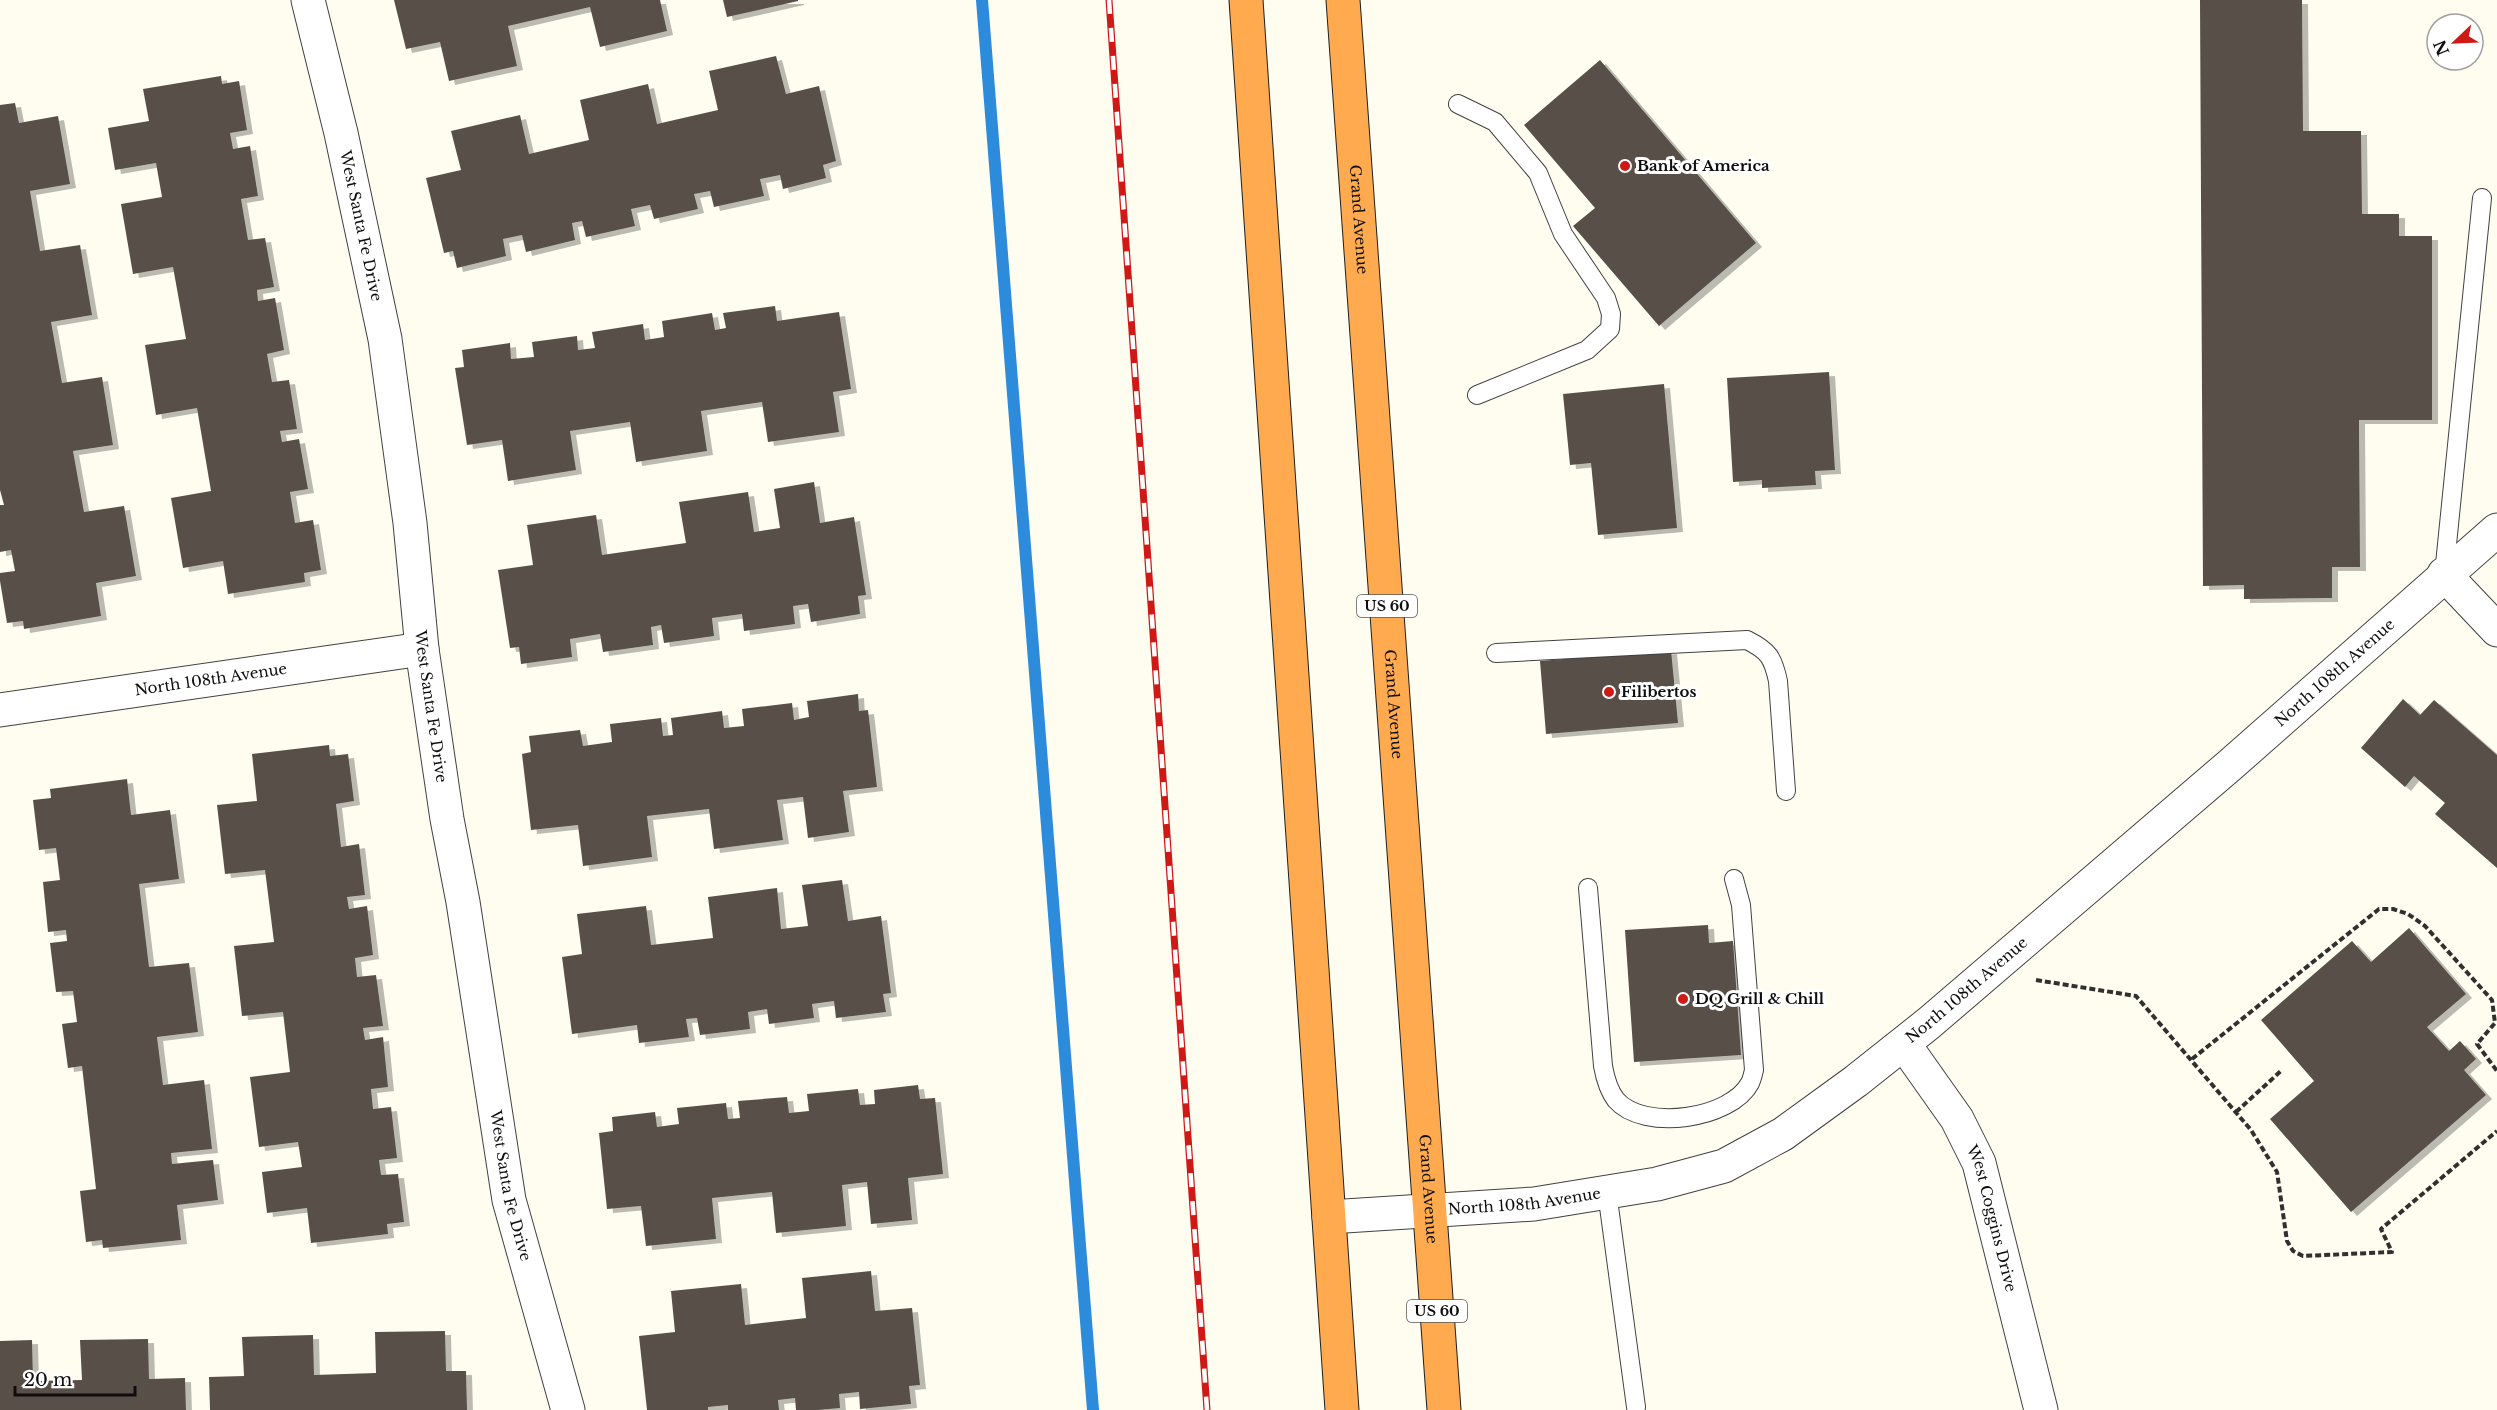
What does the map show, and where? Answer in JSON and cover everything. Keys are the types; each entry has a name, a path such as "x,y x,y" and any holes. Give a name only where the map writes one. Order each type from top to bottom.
{"highway":[{"path":"1246,0 1342,1410"},
{"name":"Grand Avenue","path":"1344,0 1443,1410"}],"street":[{"name":"West Santa Fe Drive","path":"308,0 341,133 385,339 410,523 422,649 447,819 463,902 509,1200 568,1410"},
{"name":"North 108th Avenue","path":"1329,1217 1534,1204 1657,1184 1724,1166 1783,1134 1904,1044 2229,766 2444,574 2497,530"},
{"path":"2444,574 2497,630"},
{"name":"North 108th Avenue","path":"0,710 422,649"},
{"name":"West Coggins Drive","path":"1904,1044 1957,1119 1979,1163 2041,1410"}],"lane":[{"path":"1458,104 1495,122 1538,173 1563,234 1606,298 1611,314 1610,329 1587,350 1477,395"},
{"path":"2444,574 2482,198"},
{"path":"1496,653 1747,640 1770,654 1775,667 1786,792"},
{"path":"1588,888 1606,1080 1616,1100 1632,1112 1654,1119 1674,1119 1724,1106 1742,1094 1751,1082 1754,1070 1741,905 1734,879"},
{"path":"1607,1192 1636,1407"}],"path":[{"path":"2192,1059 2379,909 2393,909 2408,914 2425,926 2492,1000 2495,1023 2477,1044 2497,1071"},
{"path":"2027,978 2136,996 2251,1130 2277,1172 2288,1241 2294,1251 2304,1256 2392,1252 2381,1229 2497,1131"},
{"path":"2236,1112 2282,1070"}],"building":[{"path":"394,0 660,0 667,31 600,47 590,7 508,26 517,66 449,81 440,42 406,49"},
{"path":"723,0 798,0 798,1 727,17"},
{"path":"2200,0 2302,0 2303,131 2361,131 2362,214 2399,214 2399,236 2432,236 2432,420 2359,420 2360,567 2332,567 2332,598 2244,599 2244,585 2203,586"},
{"path":"776,56 786,94 819,86 836,161 823,165 826,178 783,189 780,175 760,179 764,196 714,207 710,191 694,194 698,209 654,219 650,205 631,209 635,226 586,237 582,221 572,223 575,240 526,252 522,235 503,239 506,256 457,268 453,251 444,253 426,178 461,170 451,131 520,115 529,154 589,140 580,100 648,84 657,124 718,110 709,71"},
{"name":"Bank of America","path":"1600,60 1756,243 1659,326 1573,226 1595,208 1524,125"},
{"path":"221,76 222,84 239,81 247,130 230,133 233,149 250,146 258,196 241,199 248,240 265,238 274,287 257,290 258,301 275,298 284,350 267,354 272,382 289,380 297,429 280,431 282,442 299,439 308,489 290,492 295,523 313,520 321,570 304,573 305,582 228,594 223,561 183,568 171,498 211,491 197,408 156,415 145,345 186,339 173,267 133,274 121,204 162,197 156,163 115,170 108,128 149,121 143,89"},
{"path":"15,103 19,123 58,116 70,184 30,191 40,251 80,245 92,315 51,322 62,383 102,377 113,445 73,451 84,512 124,506 136,576 96,583 101,616 24,629 23,621 7,623 0,581 0,573 15,571 11,550 0,552 0,505 4,505 0,490 0,105"},
{"path":"775,306 777,321 839,312 851,389 833,392 839,432 768,442 762,402 701,411 707,451 636,462 630,422 570,431 576,470 508,481 502,440 467,445 455,368 464,367 462,350 510,343 511,359 534,357 532,342 577,336 578,350 595,348 592,332 643,324 645,340 664,337 662,321 712,313 715,330 726,328 723,313"},
{"path":"1829,372 1835,470 1815,471 1816,485 1762,488 1762,480 1733,482 1727,378"},
{"path":"1664,384 1677,528 1598,535 1591,463 1570,465 1563,394"},
{"path":"814,482 820,523 854,517 866,595 858,596 860,614 811,622 808,604 793,606 795,624 744,631 742,614 712,618 714,636 664,643 661,625 651,627 653,645 603,652 600,634 570,639 572,657 521,664 519,647 510,648 498,570 533,565 527,525 596,515 602,555 686,543 679,502 748,492 754,532 780,528 774,489"},
{"name":"Filibertos","path":"1671,650 1678,723 1546,734 1540,661"},
{"path":"858,694 859,711 868,710 877,787 843,791 849,832 808,838 803,797 777,800 783,840 714,849 709,809 647,816 652,857 583,866 578,825 531,830 522,754 531,752 529,736 580,730 583,746 612,742 610,724 661,718 663,736 673,735 671,718 722,711 724,728 744,726 742,709 792,703 794,720 809,717 807,701"},
{"path":"2403,699 2420,715 2434,700 2497,755 2497,868 2435,814 2445,803 2414,776 2405,787 2361,748"},
{"path":"329,745 330,756 348,754 354,801 336,804 341,847 359,844 365,895 347,897 349,909 367,906 373,955 355,958 357,977 376,975 383,1026 363,1028 365,1040 383,1037 388,1087 371,1089 373,1109 391,1107 397,1158 379,1160 381,1175 398,1174 404,1222 387,1224 388,1234 311,1243 307,1208 267,1213 262,1172 302,1167 298,1142 259,1147 250,1077 290,1072 283,1012 242,1016 234,946 274,942 265,870 225,874 217,805 257,801 252,754"},
{"path":"127,779 131,815 170,810 179,879 139,884 149,967 189,963 198,1032 157,1037 163,1085 204,1080 212,1149 171,1153 172,1164 213,1160 218,1200 177,1205 181,1240 103,1248 102,1240 86,1242 80,1191 96,1189 82,1066 68,1068 62,1024 77,1022 73,991 56,992 50,943 67,941 66,930 48,932 43,882 60,880 56,848 39,850 33,800 51,798 50,789"},
{"path":"842,880 848,921 881,916 891,993 883,994 886,1012 836,1018 834,1001 812,1004 814,1018 769,1024 767,1009 748,1012 750,1029 700,1035 697,1018 686,1019 689,1037 639,1043 637,1025 572,1034 562,957 582,954 577,914 646,906 651,945 713,938 708,897 777,888 781,929 808,926 802,885"},
{"name":"DQ Grill & Chill","path":"1708,925 1709,943 1733,941 1741,1055 1634,1062 1625,930"},
{"path":"2409,928 2466,994 2427,1027 2449,1051 2460,1041 2476,1059 2464,1070 2486,1095 2351,1212 2270,1119 2314,1081 2261,1020 2352,941 2371,962"},
{"path":"918,1085 920,1099 935,1098 943,1174 908,1178 912,1220 871,1224 867,1182 842,1185 846,1226 776,1233 772,1192 712,1198 716,1239 646,1246 641,1206 607,1209 599,1133 613,1131 612,1117 655,1112 657,1127 679,1124 677,1108 726,1103 728,1119 740,1118 738,1101 787,1097 789,1113 809,1111 807,1094 858,1089 860,1105 875,1104 874,1090"},
{"path":"871,1271 875,1311 912,1308 920,1385 909,1386 911,1404 860,1409 859,1392 839,1394 840,1408 818,1410 796,1410 795,1398 778,1400 779,1410 728,1410 728,1405 708,1407 708,1410 647,1410 639,1336 675,1332 671,1291 741,1284 745,1325 806,1318 802,1278"},
{"path":"445,1331 446,1371 466,1371 467,1410 210,1410 209,1377 244,1376 242,1337 313,1335 314,1375 376,1373 375,1332"},
{"path":"148,1339 149,1379 185,1378 186,1410 0,1410 0,1341 32,1340 33,1381 82,1380 80,1340"}],"waterway":[{"path":"982,0 1093,1410"}],"railway":[{"path":"1109,0 1207,1410"}],"place":[{"name":"Bank of America","path":"1625,166"},
{"name":"Filibertos","path":"1609,692"},
{"name":"DQ Grill & Chill","path":"1683,999"}]}
